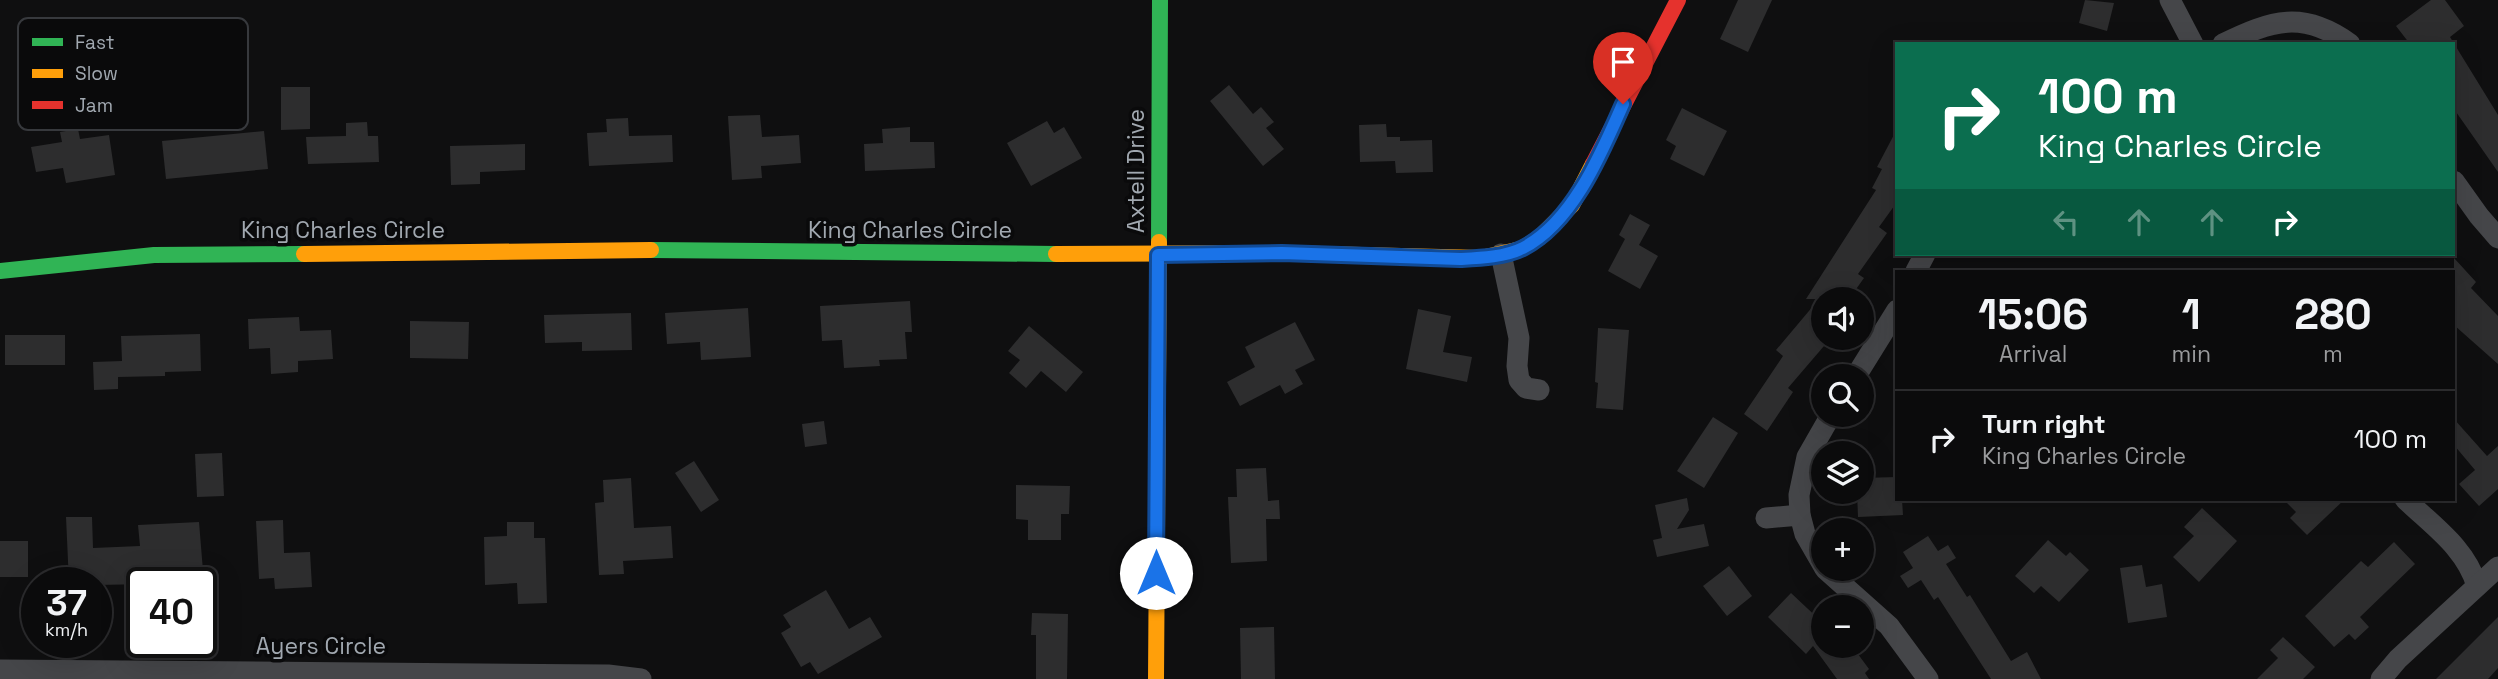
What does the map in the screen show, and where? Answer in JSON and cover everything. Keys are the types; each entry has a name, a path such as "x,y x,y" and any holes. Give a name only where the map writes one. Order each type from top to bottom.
{"street":[{"name":"Axtell Drive","path":"1156,679 1160,0"},
{"name":"King Charles Circle","path":"0,271 115,256 212,253 247,255 664,250 1158,255 1282,253 1481,258 1521,249 1538,238 1572,205 1678,0"},
{"path":"2171,0 2192,42"},
{"path":"2228,42 2278,22 2318,24 2347,42"},
{"path":"2455,182 2498,238"},
{"path":"1501,254 1519,338 1519,380 1526,388 1539,390"},
{"path":"1863,364 1895,313"},
{"path":"1811,545 1800,514 1799,495 1807,457 1824,427"},
{"path":"2406,501 2464,556 2473,571 2477,586"},
{"path":"1766,518 1800,514"},
{"path":"2381,679 2398,659 2498,567"},
{"path":"1839,581 1889,626 1928,679"},
{"name":"Ayers Circle","path":"0,670 608,675 641,679"}],"building":[{"path":"1738,0 1772,0 1748,52 1720,39"},
{"path":"2085,0 2114,3 2107,31 2079,23"},
{"path":"2431,0 2445,0 2464,26 2450,37 2453,42 2408,42 2396,26"},
{"path":"2455,45 2498,115 2498,172 2455,110"},
{"path":"1229,85 1253,114 1261,107 1274,122 1266,128 1284,149 1263,166 1210,101"},
{"path":"281,87 310,87 310,129 281,130"},
{"path":"1682,108 1727,131 1704,176 1670,159 1676,146 1666,140"},
{"path":"760,115 762,137 799,135 801,163 761,166 762,178 732,180 728,116"},
{"path":"628,118 629,136 672,135 673,162 589,166 587,133 607,132 606,119"},
{"path":"1047,121 1054,133 1064,127 1082,158 1031,186 1007,143"},
{"path":"367,122 368,136 378,136 379,162 308,164 306,137 346,136 346,123"},
{"path":"1386,124 1387,137 1400,137 1400,141 1432,140 1433,172 1396,173 1395,161 1360,162 1359,125"},
{"path":"910,127 910,142 934,142 935,168 865,171 864,144 883,143 882,129"},
{"path":"78,130 80,139 109,135 115,175 66,183 63,168 36,172 31,147 62,142 60,132"},
{"path":"264,131 268,169 166,179 162,141"},
{"path":"1895,133 1895,205 1879,227 1887,233 1858,274 1864,278 1858,287 1814,287 1876,190 1872,188 1882,169 1877,167"},
{"path":"525,144 525,170 480,172 480,184 451,185 450,146"},
{"path":"1630,214 1650,225 1639,245 1658,256 1640,289 1608,271 1625,239 1619,235"},
{"path":"2454,258 2476,282 2471,288 2498,316 2498,364 2455,326"},
{"path":"910,301 912,332 905,332 907,359 879,360 880,366 844,368 842,340 822,341 820,306"},
{"path":"748,308 751,357 701,360 700,342 667,344 665,313"},
{"path":"1811,308 1811,350 1821,350 1788,388 1793,392 1767,431 1744,414 1783,356 1776,350"},
{"path":"1418,309 1451,316 1443,352 1472,357 1467,382 1406,369"},
{"path":"631,313 632,350 582,351 582,342 545,343 544,315"},
{"path":"299,317 300,331 331,330 333,359 298,361 298,372 271,374 270,348 249,349 248,319"},
{"path":"410,321 469,322 468,359 410,358"},
{"path":"1295,322 1315,360 1295,370 1303,384 1285,394 1280,385 1240,406 1227,382 1255,367 1245,347"},
{"path":"1029,326 1083,372 1066,392 1041,371 1026,388 1009,373 1020,360 1008,351"},
{"path":"1598,328 1629,330 1623,410 1596,408"},
{"path":"200,334 201,371 165,372 165,376 118,377 118,389 94,390 93,362 122,361 121,336"},
{"path":"5,335 65,335 65,365 5,365"},
{"path":"1713,417 1738,433 1704,488 1677,471"},
{"path":"2455,420 2487,456 2498,446 2498,489 2479,506 2459,484 2475,470 2455,446"},
{"path":"824,421 827,444 805,447 802,424"},
{"path":"222,453 224,496 197,497 195,454"},
{"path":"694,461 719,500 701,512 675,473"},
{"path":"1266,468 1268,501 1279,500 1280,519 1266,519 1267,561 1231,563 1228,497 1237,497 1236,469"},
{"path":"1895,477 1895,501 1902,501 1903,515 1858,517 1857,504 1874,504 1874,478"},
{"path":"631,478 634,528 671,526 673,558 623,561 624,574 599,575 595,503 604,502 603,480"},
{"path":"1016,485 1070,486 1069,514 1061,514 1061,540 1028,540 1028,520 1016,519"},
{"path":"1687,498 1689,510 1677,529 1704,524 1709,546 1657,557 1653,540 1662,538 1655,505"},
{"path":"2285,501 2343,501 2307,535 2290,518 2296,512"},
{"path":"2202,508 2237,541 2199,582 2173,557 2194,536 2184,527"},
{"path":"66,517 92,517 93,548 140,546 138,525 199,522 203,567 126,567 126,584 112,585 112,567 68,567"},
{"path":"283,520 284,553 310,552 312,587 275,589 274,578 259,579 256,521"},
{"path":"507,522 534,522 534,538 545,538 547,603 518,604 517,583 485,585 484,537 507,536"},
{"path":"1928,536 1938,551 1948,545 1956,558 1946,564 1967,597 1970,595 2011,661 2027,652 2041,679 1991,679 1938,597 1934,600 1921,580 1908,588 1900,576 1913,568 1903,552"},
{"path":"2048,540 2066,556 2070,552 2089,570 2059,602 2041,586 2034,593 2015,576"},
{"path":"0,541 28,541 28,567 21,567 21,577 0,577"},
{"path":"2394,542 2415,564 2360,617 2369,627 2355,640 2349,634 2334,647 2305,616 2361,561 2368,567"},
{"path":"2142,565 2146,587 2162,584 2167,617 2128,623 2120,568"},
{"path":"1729,566 1752,596 1727,616 1703,586"},
{"path":"826,590 849,629 870,617 882,637 818,674 810,662 801,667 781,633 791,627 783,615"},
{"path":"1791,593 1811,612 1811,648 1806,654 1768,617"},
{"path":"1032,613 1068,614 1067,679 1036,679 1036,635 1031,635"},
{"path":"2498,617 2498,668 2488,679 2436,679"},
{"path":"1274,627 1275,679 1241,679 1240,628"},
{"path":"2283,637 2315,667 2303,679 2257,679 2278,658 2270,650"},
{"path":"1822,658 1861,658 1869,669 1865,673 1869,679 1837,679"}],"traffic: fast":[{"path":"1159,242 1160,0"},
{"path":"651,250 1056,254"},
{"path":"0,271 154,255 304,254"}],"traffic: slow":[{"path":"1056,254 1282,253 1481,258 1521,249 1539,238 1572,205 1593,164"},
{"path":"1156,679 1159,242"},
{"path":"304,254 651,250"}],"traffic: jam":[{"path":"1593,164 1678,0"}],"route":[{"path":"1156,573 1158,255 1282,253 1460,259 1481,258 1521,249 1538,238 1572,205 1623,104"}]}
